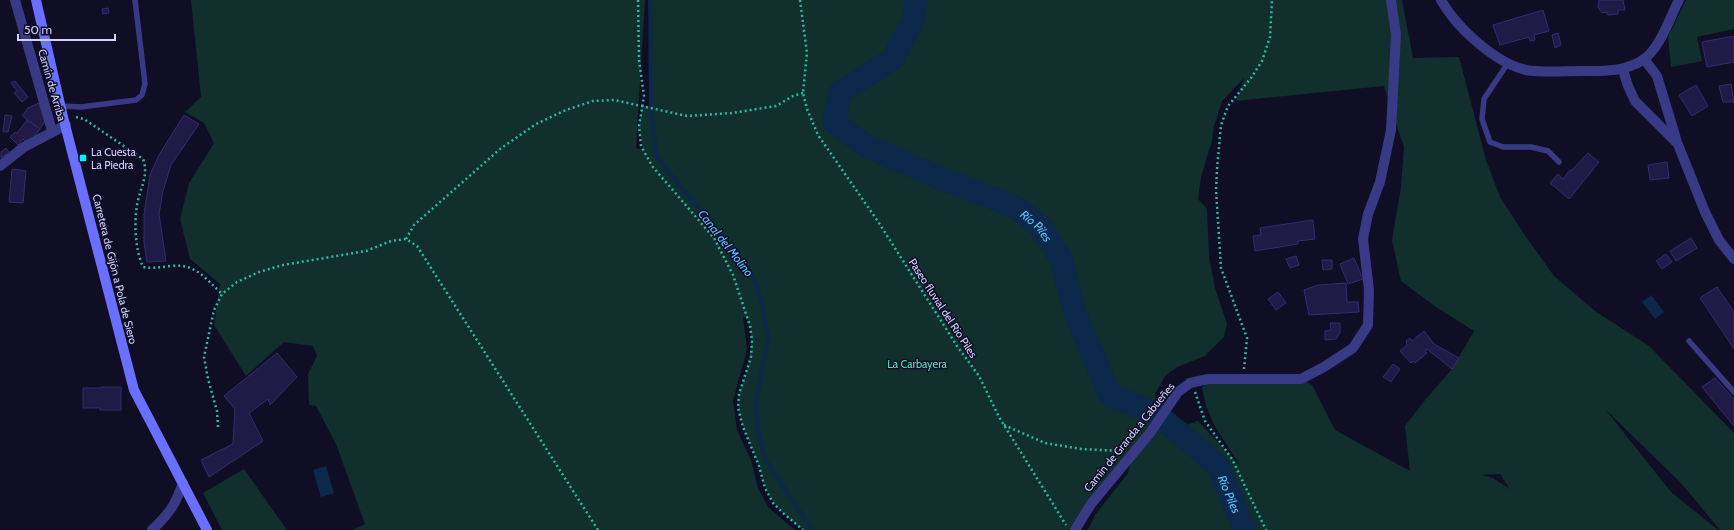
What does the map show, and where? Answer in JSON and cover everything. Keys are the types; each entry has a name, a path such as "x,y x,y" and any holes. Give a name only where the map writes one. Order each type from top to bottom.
{"street":[{"name":"Camín de Arriba","path":"15,0 50,119 52,131"},
{"name":"Carretera de Gijón a Pola de Siero","path":"36,0 62,110 134,390 148,420 184,483 207,530"},
{"name":"Camín de Granda a Cabueñes","path":"1072,529 1150,433 1178,392 1190,383 1208,379 1301,378 1324,367 1353,348 1368,325 1369,290 1363,239 1368,214 1380,182 1392,130 1396,34 1391,0"},
{"path":"1441,0 1448,13 1484,48 1508,63 1528,70 1596,71 1623,70 1644,59 1659,42 1679,0"},
{"path":"1644,59 1657,76 1676,142 1705,212 1719,240 1734,259"},
{"path":"1623,70 1635,101 1676,142"},
{"path":"0,166 24,147 66,125"},
{"path":"152,530 167,516 176,503 184,483"}],"lane":[{"path":"62,110 136,100 142,95 145,84 135,0"},
{"path":"1508,63 1484,99 1482,119 1490,142 1503,147 1531,147 1548,151 1559,162"},
{"path":"1689,341 1734,392"}],"path":[{"path":"638,0 639,60 644,96 639,126 641,146 652,166 714,238 733,275 750,326 752,340 751,357 739,394 738,408 743,427 759,466 765,488 774,503 783,513 803,530"},
{"name":"Paseo fluvial del Rio Piles","path":"800,0 808,53 803,93 807,109 818,135 879,223 956,346 979,376 1003,425 1065,525 1072,529"},
{"path":"1243,378 1247,338 1221,268 1216,197 1217,169 1221,125 1228,106 1262,62 1270,37 1272,0"},
{"path":"406,240 414,225 500,149 536,124 566,110 593,101 614,100 687,116 732,113 776,106 793,96 803,93"},
{"path":"62,110 84,119 143,159 146,168 137,205 136,222 139,258 143,266 152,269 186,265 199,273 222,294"},
{"path":"218,427 217,411 208,379 204,357 214,310 222,294 236,282 259,272 283,265 366,251 391,241 406,240 417,246 598,530"},
{"path":"1190,383 1197,395 1205,421 1232,459 1266,530"},
{"path":"1003,425 1045,443 1081,449 1113,449 1134,452"}],"green space":[{"name":"La Carbayera","path":"191,0 645,0 636,148 643,150 639,126 642,106 651,106 650,0 1402,0 1413,58 1459,57 1486,160 1500,197 1554,276 1595,311 1649,346 1734,433 1734,530 1720,530 1681,483 1605,409 1671,492 1718,530 1092,530 1094,528 1088,530 1095,515 1128,473 1132,458 1075,530 803,530 784,514 771,499 739,413 739,394 745,377 751,347 747,317 743,317 747,349 733,401 737,430 751,460 758,488 768,507 795,530 352,530 365,524 336,444 316,406 309,405 308,374 317,356 313,346 284,342 246,376 214,325 220,284 190,259 180,219 189,183 214,143 204,123 185,112 201,97","holes":["1244,78 1236,101 1384,86 1404,147 1401,187 1392,240 1401,281 1436,307 1474,331 1452,369 1405,426 1410,471 1335,430 1312,385 1301,379 1208,379 1202,388 1206,406 1214,425 1241,467 1198,421 1161,433 1155,394 1165,376 1177,367 1205,356 1224,337 1227,324 1215,288 1209,256 1207,209 1198,199 1201,177 1222,101","1500,474 1510,489 1493,478 1481,475"]},
{"path":"1686,0 1734,0 1734,29 1697,37 1702,61 1671,67 1668,37"},
{"path":"244,469 287,530 222,530 203,493"}],"water":[{"path":"1651,295 1664,312 1655,319 1642,302"},
{"path":"326,466 334,493 321,497 313,470"}],"building":[{"path":"1599,0 1623,0 1625,10 1618,10 1618,14 1608,15 1607,12 1602,13 1598,7"},
{"path":"108,8 109,13 103,14 102,9"},
{"path":"1543,10 1549,31 1534,35 1535,40 1530,41 1529,37 1500,45 1493,25"},
{"path":"1558,33 1561,45 1555,48 1552,35"},
{"path":"1734,36 1734,62 1707,67 1702,42"},
{"path":"15,81 28,97 22,102 14,93 17,91 11,83"},
{"path":"1731,84 1734,102 1723,102 1719,86"},
{"path":"1696,85 1708,106 1692,116 1679,95"},
{"path":"39,103 45,121 40,129 22,116 28,108"},
{"path":"5,115 12,116 8,132 3,132"},
{"path":"184,115 199,124 171,165 163,191 159,214 166,261 147,262 144,242 144,214 150,175 159,155"},
{"path":"27,120 40,129 34,137 26,142 23,139 18,145 10,137 15,132 17,133"},
{"path":"6,148 9,152 1,158 1,152"},
{"path":"1588,153 1599,162 1569,199 1550,183 1558,174 1563,179"},
{"path":"1667,162 1669,178 1650,180 1648,165"},
{"path":"12,169 26,171 23,203 9,202"},
{"path":"1313,220 1315,239 1298,241 1298,244 1255,251 1253,236 1261,235 1260,228"},
{"path":"1691,238 1697,248 1676,261 1670,251"},
{"path":"1666,254 1672,262 1662,269 1656,261"},
{"path":"1296,256 1299,265 1290,268 1286,259"},
{"path":"1354,258 1363,279 1348,284 1340,264"},
{"path":"1322,260 1332,260 1332,269 1323,270"},
{"path":"1346,283 1347,302 1358,302 1359,312 1309,315 1304,290 1318,285"},
{"path":"1717,287 1734,312 1734,349 1700,298"},
{"path":"1278,292 1286,303 1276,310 1268,299"},
{"path":"1330,323 1340,323 1340,333 1336,339 1325,340 1325,331 1331,330"},
{"path":"1424,331 1434,344 1459,358 1452,369 1427,349 1425,352 1427,353 1415,363 1413,361 1411,363 1400,351 1407,345 1406,341 1410,338 1412,341"},
{"path":"277,353 297,377 270,405 268,399 249,413 263,441 209,477 201,460 233,444 235,409 224,396"},
{"path":"1393,364 1400,369 1391,382 1383,377"},
{"path":"1715,378 1734,399 1734,426 1702,387"},
{"path":"121,387 121,410 83,408 83,388"}],"waterway":[{"name":"Canal del Molino","path":"650,0 651,106 656,156 753,275 762,304 768,339 756,401 757,427 765,459 812,530"},
{"name":"Río Piles","path":"916,0 913,20 893,59 840,92 834,122 866,146 942,179 1016,207 1041,227 1061,259 1075,313 1110,395 1157,414 1218,466 1245,530"}],"place":[{"name":"La Cuesta La Piedra","path":"83,158"}]}
